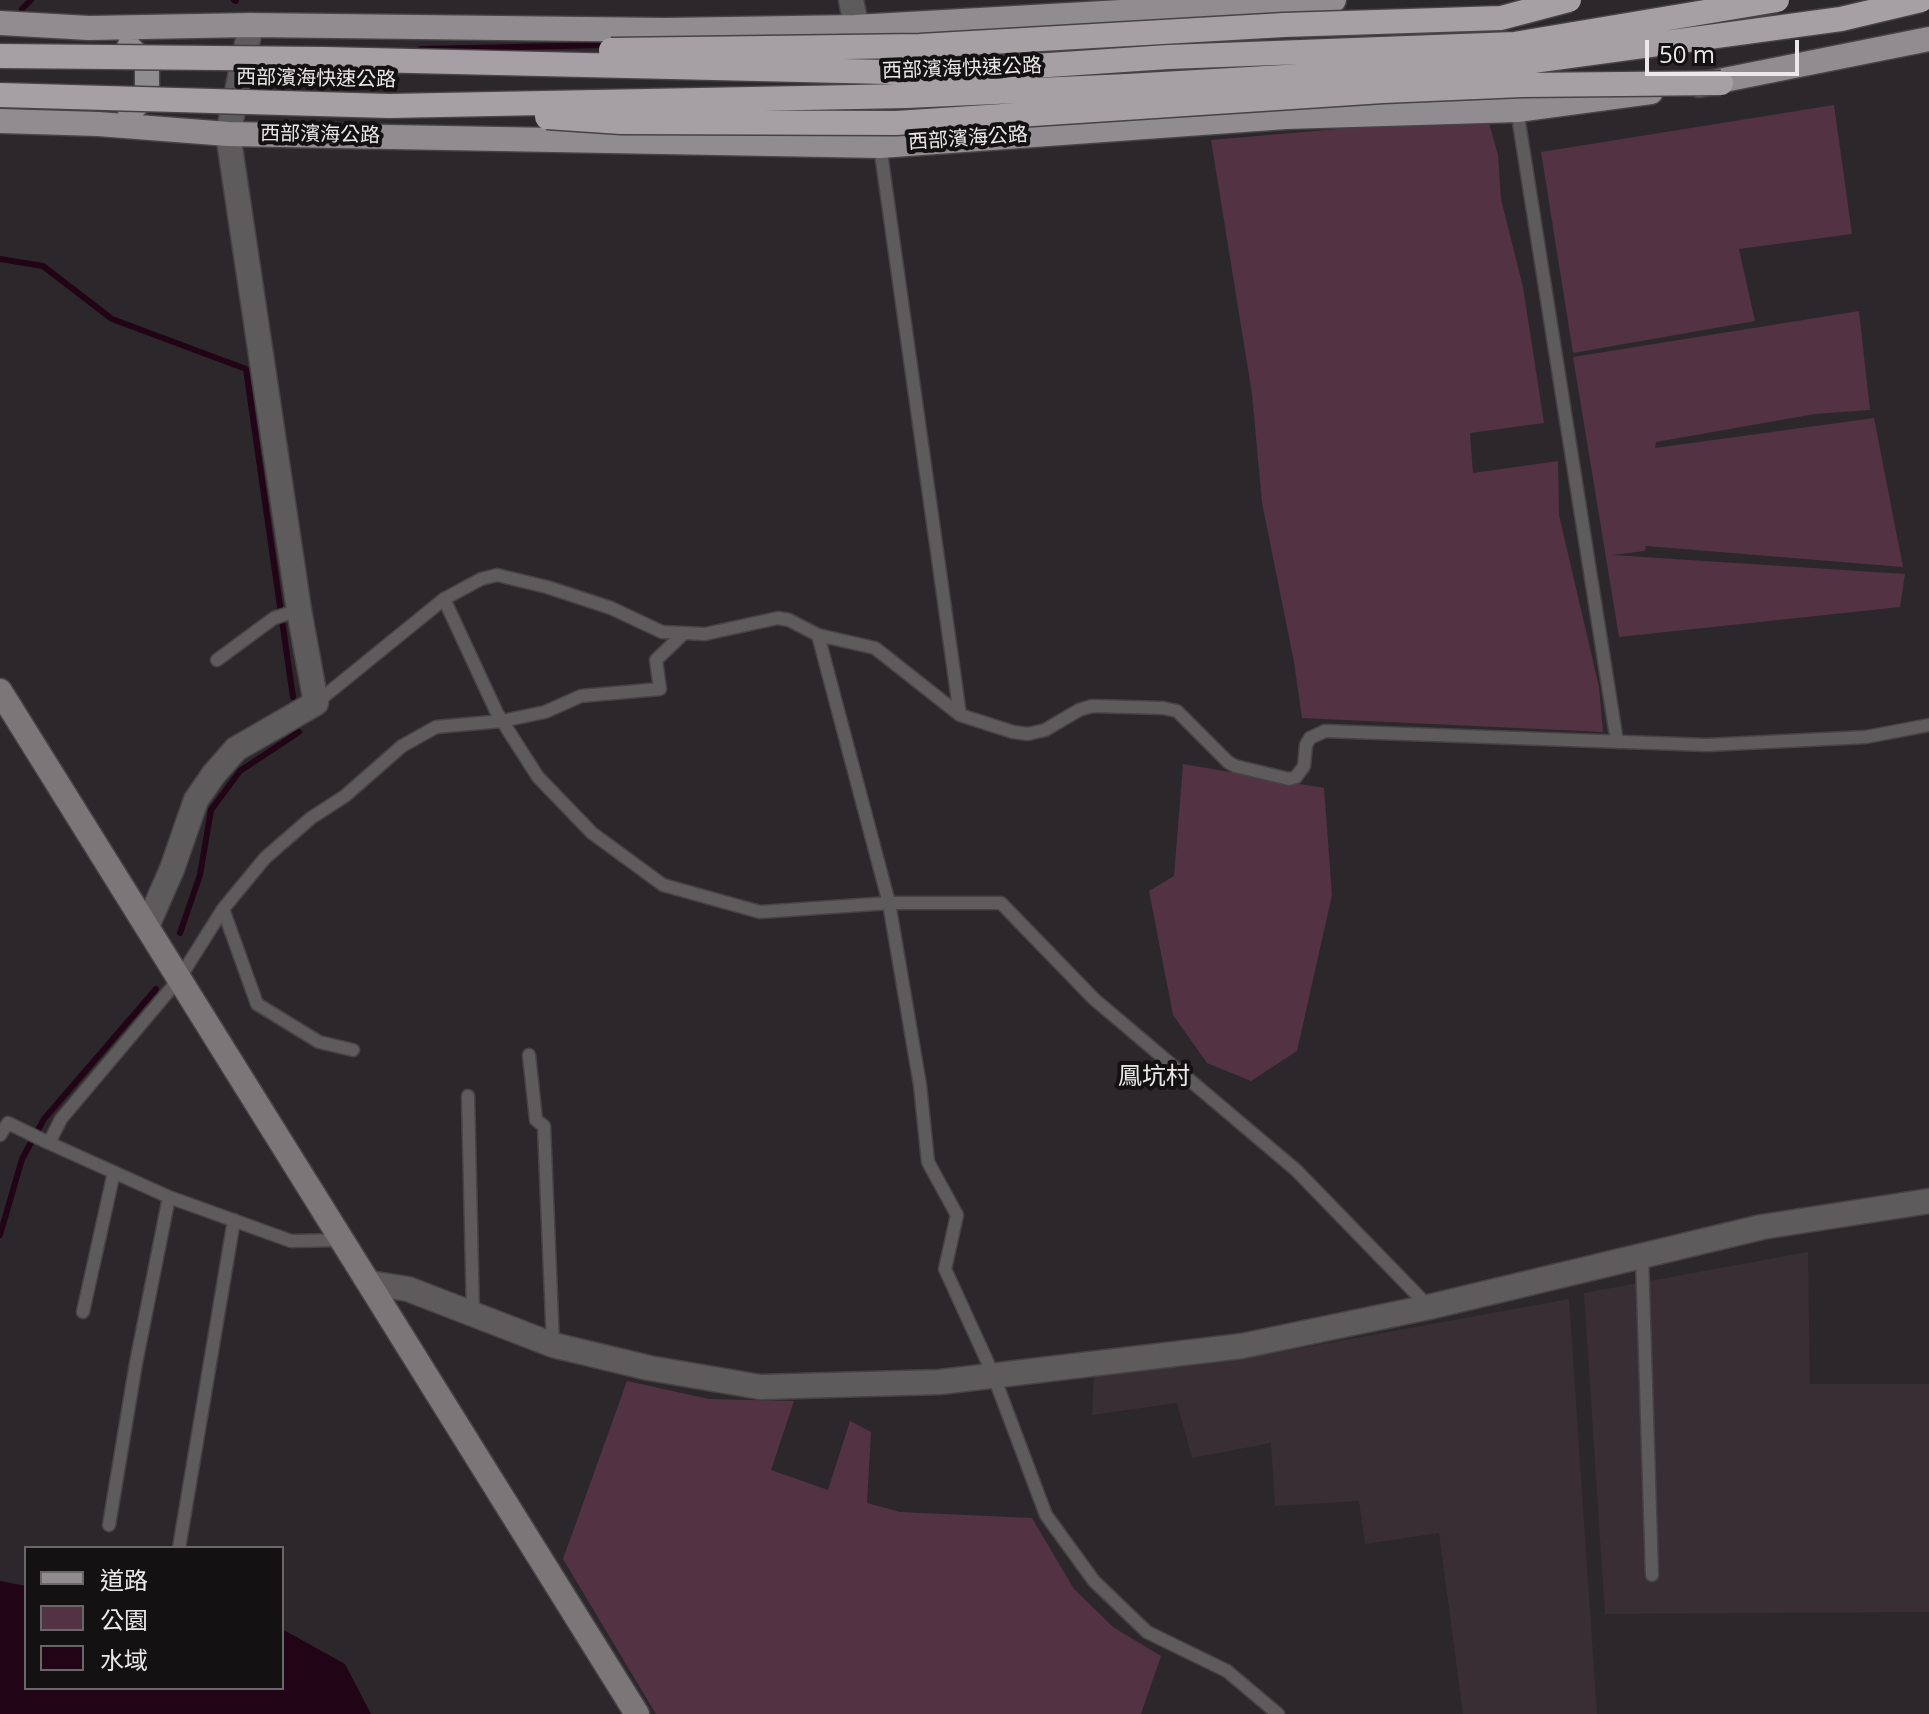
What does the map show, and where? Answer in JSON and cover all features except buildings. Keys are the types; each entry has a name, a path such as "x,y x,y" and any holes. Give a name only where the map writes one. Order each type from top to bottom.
{"highway":[{"path":"325,59 920,46 1284,25 1501,18 1569,0"},
{"name":"西部濱海快速公路","path":"0,56 325,59 930,73 1168,57 1514,44 1777,0"},
{"name":"西部濱海快速公路","path":"0,95 389,106 906,96 1143,86 1511,64 1841,19 1921,0"},
{"path":"389,106 621,122 896,123 1383,91 1522,85 1721,83"}],"main road":[{"path":"0,23 89,28 251,25 666,30 855,27 1334,0"},
{"path":"89,28 131,47 147,65 147,95 133,109 98,124"},
{"name":"西部濱海公路","path":"0,121 98,124 228,134 880,146 1286,117 1517,110 1721,83 1929,39"}],"street":[{"path":"851,0 880,146"},
{"path":"147,926 172,869 196,800 214,774 236,749 316,703 299,610 228,134 251,25"},
{"path":"0,691 637,1714"},
{"path":"369,1283 408,1289 553,1345 649,1368 760,1387 940,1382 1242,1346 1429,1307 1762,1227 1929,1201"}],"lane":[{"path":"1517,110 1617,742"},
{"path":"880,146 960,715"},
{"path":"316,703 444,599 481,579 497,575 611,608 662,632 705,634 778,618 789,620 818,635 875,648 960,715 1013,732 1028,734 1045,730 1092,706 1177,711 1217,753 1235,766 1289,779 1296,777 1304,766 1306,745 1310,738 1325,731 1707,745 1866,737 1929,725"},
{"path":"444,599 502,721 538,777 592,833 663,885 760,912 889,903 1001,903 1094,999 1296,1170 1429,1307"},
{"path":"217,660 274,618 299,610"},
{"path":"49,1143 61,1119 179,979 223,909 265,858 311,818 345,796 402,746 436,727 502,721 545,712 581,696 660,689 656,660 682,635"},
{"path":"818,635 889,903 920,1085 928,1162 957,1215 945,1269 993,1374 1046,1515 1094,1581 1147,1632 1227,1671 1278,1714"},
{"path":"223,909 257,1004 319,1042 353,1050"},
{"path":"529,1055 536,1120 544,1126 553,1345"},
{"path":"468,1096 473,1314"},
{"path":"0,1135 8,1123 169,1197 291,1241 342,1240"},
{"path":"83,1312 114,1172"},
{"path":"109,1525 136,1363 169,1197"},
{"path":"179,1546 234,1220"},
{"path":"1642,1258 1652,1575"}],"shaded area":[{"path":"1808,1252 1810,1384 1929,1384 1929,1612 1605,1614 1584,1293"},
{"path":"1569,1299 1597,1714 1463,1714 1439,1533 1365,1544 1359,1501 1275,1506 1271,1443 1192,1458 1177,1403 1092,1415 1094,1376 1274,1353"}],"green space":[{"path":"1834,105 1852,234 1739,249 1755,321 1573,353 1541,152"},
{"path":"1487,116 1498,155 1501,199 1523,287 1544,423 1470,433 1473,473 1558,461 1559,515 1599,687 1603,732 1302,718 1262,503 1252,394 1211,140"},
{"path":"1859,311 1870,410 1815,414 1656,442 1655,448 1874,418 1903,567 1646,546 1645,551 1613,555 1905,574 1900,607 1619,637 1573,357"},
{"path":"1183,764 1324,788 1332,895 1297,1051 1251,1081 1207,1063 1173,1015 1149,891 1174,876"},
{"path":"627,1381 709,1399 794,1401 771,1470 828,1490 850,1421 871,1432 867,1503 900,1512 1032,1518 1074,1589 1113,1627 1161,1656 1141,1714 656,1714 563,1559"}],"water":[{"path":"0,1581 24,1586 24,1690 284,1690 284,1630 345,1664 371,1714 0,1714"}],"waterway":[{"path":"22,9 31,0"},
{"path":"421,49 606,45"},
{"path":"0,259 43,266 112,319 246,369 293,697"},
{"path":"180,933 200,875 211,810 240,771 299,732"},
{"path":"0,1235 22,1159 44,1119 156,989"}],"district":[{"name":"鳳坑村","path":"1154,1077"}]}
